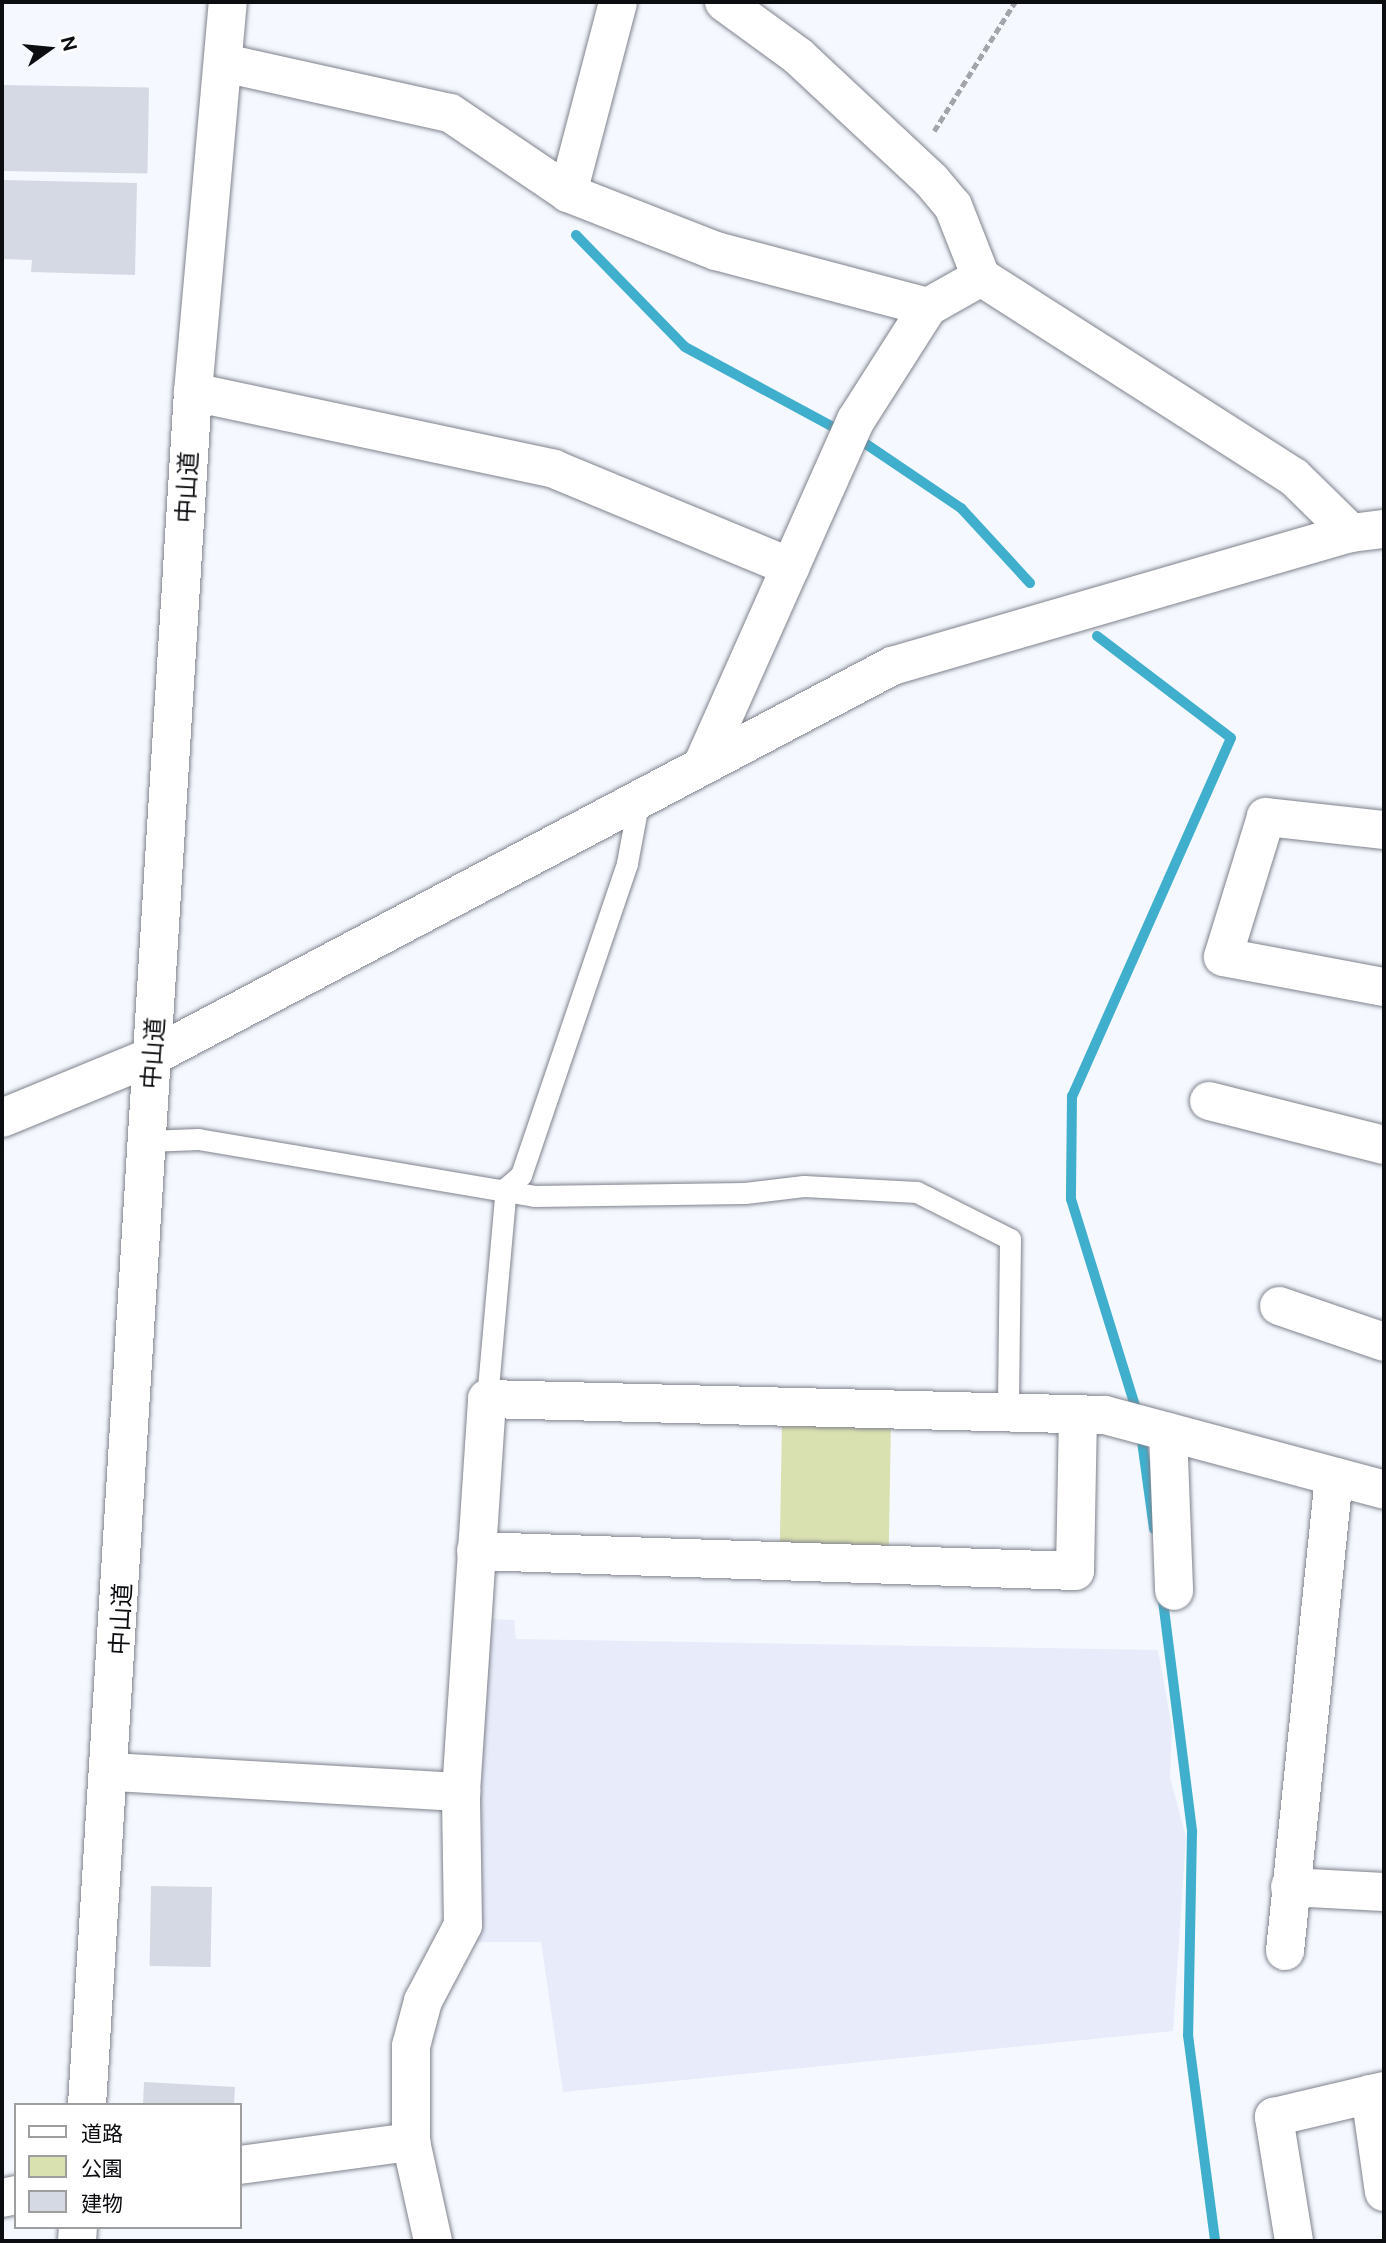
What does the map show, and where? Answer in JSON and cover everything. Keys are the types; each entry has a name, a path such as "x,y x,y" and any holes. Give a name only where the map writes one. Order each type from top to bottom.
{"main road":[{"name":"中山道","path":"87,2103 112,1772 193,392 228,2"},
{"path":"568,193 618,2"},
{"path":"724,2 798,56 915,166 953,206 981,277 1294,477 1368,531"},
{"path":"224,63 450,113 568,193 716,251 928,307"},
{"path":"704,761 856,420 928,307 981,277"},
{"path":"193,392 554,469 790,566"},
{"path":"2,1118 153,1056 510,873 704,761 892,666 1368,531"},
{"path":"1384,830 1266,817 1223,957 1384,987"},
{"path":"1209,1101 1384,1146"},
{"path":"1279,1306 1384,1342"},
{"path":"433,2241 411,2142 411,2046 423,2001 463,1925 461,1791 487,1399 1078,1415 1147,1427 1384,1490"},
{"path":"477,1551 1075,1571 1078,1415"},
{"path":"1147,1427 1174,1591"},
{"path":"1284,1951 1334,1477"},
{"path":"112,1772 461,1791"},
{"path":"1290,1887 1384,1892"},
{"path":"1294,2241 1274,2117 1377,2093 1384,2192"},
{"path":"242,2165 411,2142"}],"lane":[{"path":"487,1399 506,1188 521,1175 627,863 639,799"},
{"path":"148,1141 198,1139 506,1188 534,1196 746,1194 804,1186 916,1192 1010,1239 1008,1412"}],"path":[{"path":"915,166 1014,2"}],"shaded area":[{"path":"489,1619 514,1620 516,1639 1158,1650 1172,1727 1170,1777 1186,1837 1173,2031 563,2092 541,1942 471,1942"}],"green space":[{"path":"782,1420 891,1422 889,1551 780,1549"}],"building":[{"path":"2,85 149,88 147,174 2,171"},
{"path":"2,180 137,183 135,275 31,272 32,260 2,259"},
{"path":"151,1886 212,1887 211,1967 150,1966"},
{"path":"144,2082 235,2087 234,2103 143,2103"}],"waterway":[{"path":"576,235 685,347 831,426"},
{"path":"866,444 961,508 1030,583"},
{"path":"1097,636 1231,738 1072,1096 1071,1199 1139,1418"},
{"path":"1141,1434 1154,1529"},
{"path":"1162,1593 1192,1832 1188,2035 1215,2241"}]}
